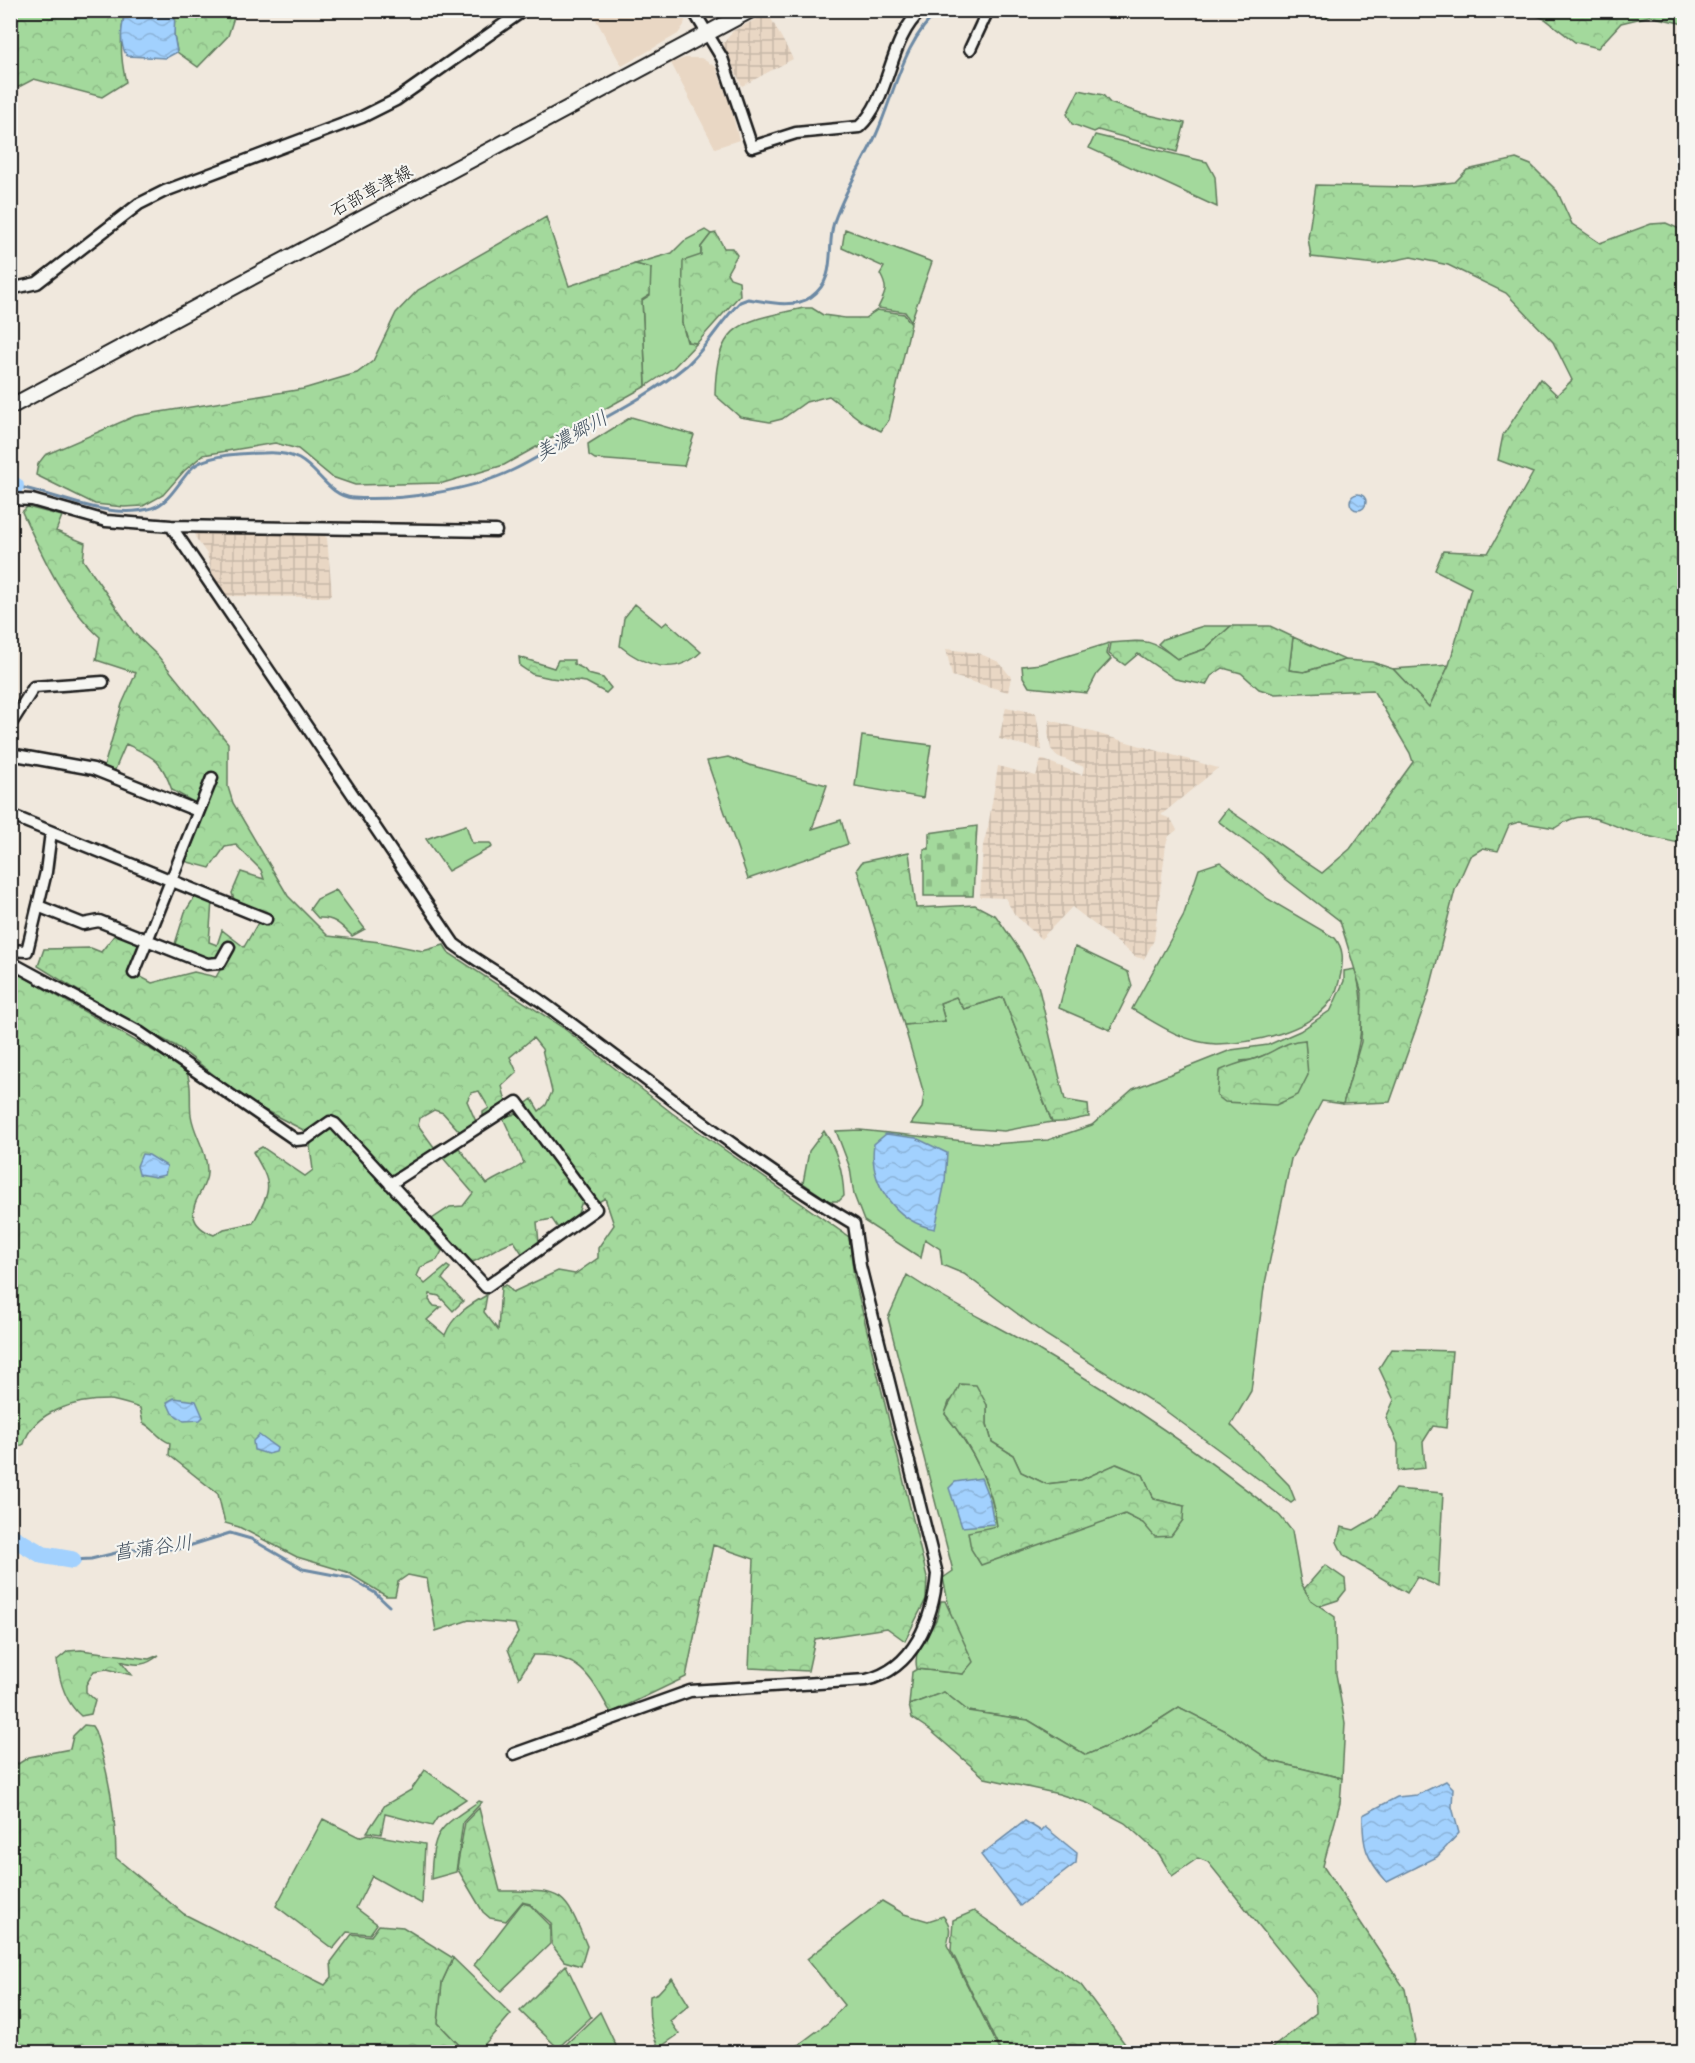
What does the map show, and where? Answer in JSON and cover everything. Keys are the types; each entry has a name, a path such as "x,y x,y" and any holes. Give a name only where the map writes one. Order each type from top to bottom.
{"main road":[{"name":"石部草津線","path":"10,407 751,10"}],"street":[{"path":"10,290 37,282 132,210 165,191 362,117 396,100 524,10"},
{"path":"693,10 722,58 752,147 803,132 861,132 903,33 922,10"},
{"path":"970,49 988,10"},
{"path":"10,499 32,500 106,521 171,526 496,531"},
{"path":"171,526 454,944 486,968 539,1000 770,1171 854,1224 860,1266 937,1574 933,1608 910,1650 893,1670 866,1680 690,1691 514,1754"},
{"path":"10,725 34,687 103,682"},
{"path":"10,754 93,769 198,811"},
{"path":"134,973 212,778"},
{"path":"10,814 266,919"},
{"path":"24,969 51,832"},
{"path":"38,906 83,924 99,921 193,960 215,965 220,963 229,947"},
{"path":"10,950 27,951"},
{"path":"10,962 139,1032 296,1140 306,1138 330,1122 335,1124 390,1184 486,1287 596,1209 517,1102 390,1184"}],"shaded area":[{"path":"591,11 680,11 685,19 678,34 622,66"},
{"path":"768,13 793,59 742,86 723,44 733,31"},
{"path":"685,58 701,58 716,67 731,108 739,140 715,148 671,63"},
{"path":"196,530 322,533 327,538 332,594 328,597 225,596 212,575 207,554 195,537"},
{"path":"946,649 978,653 999,662 1011,677 1008,692 952,676"},
{"path":"1006,707 1036,713 1042,750 999,739"},
{"path":"1050,720 1218,768 1161,815 1171,819 1177,830 1169,836 1166,844 1154,940 1144,959 1136,957 1072,907 1041,939 1015,915 1005,898 980,897 983,845 998,766 1036,776 1041,760 1044,760 1082,775 1084,767 1057,756 1051,749 1048,732"}],"green space":[{"path":"11,11 125,11 121,46 126,82 102,97 34,79 11,91"},
{"path":"175,11 236,11 228,36 198,67 177,52 174,35"},
{"path":"1284,11 1334,11 1327,18 1291,14"},
{"path":"1525,11 1684,11 1684,24 1650,16 1621,23 1598,48 1575,42 1545,19"},
{"path":"1079,90 1103,95 1110,103 1140,113 1185,123 1177,152 1098,130 1094,132 1072,124 1067,114"},
{"path":"1095,135 1207,162 1215,177 1217,207 1089,148"},
{"path":"1516,159 1531,165 1557,191 1572,224 1600,243 1651,224 1666,223 1684,231 1684,844 1650,837 1584,817 1566,821 1555,828 1519,822 1509,825 1498,851 1483,848 1470,856 1455,890 1429,992 1390,1102 1343,1104 1361,1042 1362,993 1340,921 1283,877 1263,855 1218,821 1227,809 1322,873 1350,849 1413,762 1410,753 1373,690 1275,694 1259,689 1241,673 1223,668 1211,676 1206,685 1175,679 1138,654 1125,665 1109,654 1111,643 1147,642 1160,647 1177,659 1205,649 1231,626 1270,626 1293,637 1289,670 1304,672 1345,660 1372,662 1393,669 1429,707 1449,665 1471,588 1435,570 1443,551 1488,553 1533,473 1498,460 1503,435 1540,379 1557,395 1572,380 1553,342 1506,293 1448,265 1411,257 1376,264 1311,257 1308,238 1316,185 1409,187 1455,182 1467,170"},
{"path":"546,217 569,286 635,264 651,268 650,295 642,300 646,386 504,465 443,483 355,485 332,477 298,449 275,443 203,455 184,471 163,495 143,506 124,507 95,504 36,475 38,464 45,455 135,416 303,389 357,373 373,361 396,313 418,290"},
{"path":"845,229 932,262 911,321 905,312 878,308 885,291 880,274 884,267 842,248"},
{"path":"705,230 711,234 701,247 701,255 684,283 682,323 687,342 697,343 673,368 646,386 642,300 651,268 635,264 672,253 684,241"},
{"path":"716,233 724,248 732,248 737,255 727,273 730,278 739,281 740,295 697,343 688,342 682,323 683,261 701,255 701,247 711,234"},
{"path":"812,308 823,315 845,318 865,318 877,310 904,314 911,324 889,420 881,431 863,422 829,396 806,402 782,419 770,422 740,417 715,395 721,352 727,339 737,329 764,317"},
{"path":"631,417 694,435 684,466 595,459 589,455 588,444"},
{"path":"27,507 62,516 56,531 85,543 83,560 134,633 158,656 228,743 228,787 233,803 288,896 328,936 380,942 423,951 444,945 449,953 562,1027 672,1113 849,1237 854,1277 927,1577 926,1599 905,1641 887,1628 815,1639 808,1671 749,1668 754,1559 713,1545 686,1677 611,1713 590,1678 573,1663 562,1658 533,1655 519,1678 508,1649 518,1633 515,1624 469,1620 436,1631 427,1579 408,1575 398,1582 395,1596 386,1596 347,1572 297,1557 239,1527 225,1523 218,1494 169,1455 170,1443 143,1423 140,1408 120,1402 96,1400 58,1409 37,1423 29,1432 24,1444 11,1448 10,969 185,1069 190,1086 190,1109 193,1123 207,1165 206,1179 193,1211 197,1223 205,1230 214,1235 224,1229 253,1223 264,1202 268,1187 264,1173 253,1152 262,1147 305,1176 313,1170 310,1147 313,1135 249,1102 179,1048 109,1010 38,966 44,949 91,948 101,952 117,932 141,942 128,970 152,983 194,972 216,977 233,947 215,962 174,947 185,912 196,895 212,901 209,942 217,945 222,930 244,947 259,921 235,903 232,893 241,872 264,879 261,870 236,845 225,847 210,868 184,861 197,804 172,790 156,761 126,744 114,772 103,770 122,704 136,673 96,660 100,637 75,610 55,579 22,512","holes":["533,1038 542,1049 552,1092 546,1105 539,1111 532,1099 524,1105 528,1122 517,1113 503,1118 524,1163 487,1184 459,1148 443,1158 473,1193 463,1206 450,1207 429,1221 468,1264 514,1241 523,1255 539,1243 537,1222 552,1219 560,1231 577,1217 581,1204 597,1203 605,1198 614,1225 598,1248 598,1258 575,1274 558,1271 513,1292 506,1285 501,1287 498,1330 484,1312 487,1295 457,1316 445,1335 427,1320 441,1307 434,1306 429,1300 430,1294 439,1296 453,1311 463,1301 442,1279 450,1268 447,1266 425,1284 417,1276 421,1267 437,1260 442,1251 383,1184 453,1141 450,1138 434,1147 418,1125 420,1118 434,1110 443,1113 461,1133 477,1124 467,1101 471,1093 479,1091 489,1108 483,1112 483,1121 507,1106 502,1086 517,1072 510,1057"]},
{"path":"635,604 662,626 667,622 701,652 681,664 660,666 640,659 620,646 624,618"},
{"path":"1203,626 1231,626 1205,649 1177,659 1158,644 1163,639"},
{"path":"1293,637 1345,660 1303,672 1289,670"},
{"path":"1109,643 1107,654 1111,659 1097,674 1087,693 1029,687 1023,677 1022,666 1041,664"},
{"path":"519,657 554,668 558,660 574,660 574,664 588,674 603,678 611,688 606,693 586,682 532,674 520,666"},
{"path":"1449,665 1429,708 1393,669"},
{"path":"862,736 931,745 923,798 855,786"},
{"path":"728,757 749,765 827,785 812,829 841,820 848,844 748,879 707,761"},
{"path":"466,825 472,843 490,843 492,847 448,871 426,839"},
{"path":"977,826 973,896 924,896 924,849 929,849 929,833"},
{"path":"909,852 916,908 975,905 996,916 1021,952 1038,985 1065,1100 1088,1104 1089,1117 1052,1122 1003,997 964,1009 956,997 940,1003 945,1021 904,1025 857,869 862,862"},
{"path":"1220,862 1268,899 1335,938 1340,946 1342,968 1334,996 1323,1010 1310,1020 1280,1034 1230,1043 1205,1043 1183,1037 1132,1009 1183,917 1199,869"},
{"path":"336,890 365,929 352,936 341,925 333,920 318,918 310,909 317,899"},
{"path":"1075,947 1128,972 1132,986 1110,1030 1059,1008"},
{"path":"1355,969 1359,987 1361,1021 1357,1054 1343,1104 1322,1101 1291,1159 1264,1288 1251,1391 1231,1425 1289,1485 1295,1500 1291,1503 1159,1406 1046,1335 964,1274 942,1265 940,1249 925,1239 921,1258 864,1221 854,1195 850,1168 836,1131 860,1130 993,1144 1048,1140 1092,1125 1133,1089 1231,1050 1268,1045 1300,1031 1331,1010 1344,981 1344,971","holes":["1305,1040 1306,1059 1240,1061 1251,1060"]},
{"path":"956,996 964,1009 1003,997 1052,1122 1004,1131 911,1124 922,1108 924,1094 904,1025 945,1021 940,1003"},
{"path":"1305,1040 1308,1075 1298,1095 1276,1105 1225,1102 1217,1096 1219,1071 1258,1058 1290,1043"},
{"path":"824,1131 836,1154 841,1170 844,1196 839,1201 829,1201 803,1183 809,1151"},
{"path":"907,1275 1106,1391 1194,1451 1280,1516 1292,1531 1301,1583 1311,1600 1335,1617 1336,1674 1345,1723 1342,1778 1271,1761 1229,1733 1179,1707 1137,1734 1086,1755 1028,1720 968,1711 944,1692 909,1705 912,1672 917,1669 963,1674 943,1578 953,1571 888,1318","holes":["955,1397 987,1405 987,1424 992,1442 1013,1455 1021,1472 1046,1484 1081,1480 1117,1464 1143,1475 1154,1499 1184,1506 1143,1523 1125,1514 1071,1531 997,1526 990,1495 979,1466 972,1452 945,1414 949,1402"]},
{"path":"1391,1349 1452,1351 1446,1428 1433,1426 1423,1442 1425,1468 1398,1471 1398,1444 1386,1418 1394,1400 1379,1368"},
{"path":"960,1384 976,1385 987,1405 987,1424 992,1442 1013,1455 1021,1472 1046,1484 1081,1480 1116,1464 1143,1475 1154,1499 1184,1506 1183,1520 1171,1536 1155,1537 1143,1523 1125,1514 981,1565 971,1549 968,1532 997,1526 990,1495 979,1466 972,1452 945,1414"},
{"path":"1395,1489 1443,1493 1438,1586 1417,1577 1407,1593 1344,1556 1337,1542 1341,1527 1354,1530 1376,1517"},
{"path":"1325,1565 1345,1579 1346,1590 1338,1600 1320,1606 1311,1600 1304,1589"},
{"path":"941,1601 945,1601 973,1662 963,1674 917,1669 919,1649 936,1620"},
{"path":"81,1650 149,1659 159,1655 141,1664 121,1661 132,1675 107,1669 94,1671 86,1685 86,1692 95,1700 91,1714 81,1716 71,1704 64,1690 57,1660 68,1651"},
{"path":"944,1692 968,1711 1028,1720 1086,1755 1137,1734 1179,1707 1226,1731 1271,1761 1342,1778 1340,1803 1323,1866 1405,1989 1415,2041 1410,2052 1267,2052 1316,2013 1315,1995 1208,1862 1198,1858 1172,1876 1159,1854 1125,1823 1087,1803 1059,1794 985,1778 930,1730 912,1718 909,1705"},
{"path":"84,1725 92,1726 95,1731 104,1763 111,1794 116,1858 184,1914 325,1985 332,1977 331,1962 352,1934 371,1936 379,1925 403,1927 453,1958 442,1982 438,2023 461,2047 482,2052 11,2052 11,1756 18,1764 29,1757 70,1749 73,1736"},
{"path":"425,1770 466,1799 437,1818 432,1826 385,1814 381,1834 367,1832 385,1805 411,1790"},
{"path":"479,1801 482,1802 463,1822 456,1872 431,1879 434,1849 441,1831"},
{"path":"479,1808 500,1891 536,1891 558,1896 572,1913 587,1946 581,1966 564,1961 552,1945 551,1923 530,1904 522,1902 506,1921 490,1918 483,1912 457,1868 465,1822"},
{"path":"323,1819 359,1837 368,1834 425,1844 422,1904 372,1876 356,1908 377,1924 370,1934 347,1932 333,1949 276,1906"},
{"path":"882,1901 904,1914 928,1921 943,1916 949,1929 947,1945 1001,2052 789,2052 829,2022 844,2005 807,1959"},
{"path":"522,1903 530,1905 550,1925 550,1944 501,1991 474,1965"},
{"path":"974,1911 1081,1985 1131,2052 1001,2052 951,1950 953,1920"},
{"path":"453,1958 511,2014 478,2052 461,2047 438,2023 442,1982"},
{"path":"566,1965 591,2017 558,2048 520,2011"},
{"path":"672,1978 689,2005 670,2021 679,2034 659,2048 650,2022 650,1996 658,1993"},
{"path":"600,2012 619,2052 563,2052 560,2050"}],"water":[{"path":"125,11 175,11 174,35 177,52 166,58 127,56 122,40"},
{"path":"1358,494 1366,502 1358,510 1350,502"},
{"path":"886,1134 916,1138 947,1153 945,1182 935,1229 908,1218 888,1199 880,1186 873,1159 874,1144"},
{"path":"142,1154 149,1155 167,1166 165,1175 155,1177 139,1174 137,1166"},
{"path":"174,1398 196,1401 203,1417 200,1420 184,1421 172,1413 167,1402"},
{"path":"259,1435 277,1448 276,1452 268,1454 254,1450 253,1441"},
{"path":"981,1478 990,1501 994,1524 962,1527 949,1488 955,1482"},
{"path":"1446,1781 1453,1788 1452,1807 1459,1833 1437,1857 1387,1882 1374,1866 1367,1851 1363,1835 1363,1815 1397,1797 1417,1795"},
{"path":"1025,1821 1041,1831 1045,1827 1077,1853 1076,1863 1020,1906 981,1855"}],"waterway":[{"name":"美濃郷川","path":"15,486 101,509 135,511 152,508 164,501 193,467 208,459 227,455 273,453 291,456 306,464 337,493 353,498 372,499 413,496 456,489 496,477 523,465 641,397 676,374 694,358 740,302 748,299 780,304 797,303 811,297 819,289 828,272 832,232 838,211 876,135 908,52 927,22 940,10"},
{"path":"381,102 404,88"},
{"path":"256,151 269,146"},
{"path":"172,183 185,178"},
{"name":"美濃郷川","path":"10,486 15,486"},
{"name":"菖蒲谷川","path":"72,1560 91,1559 132,1549 179,1549 230,1533 251,1539 303,1569 350,1578 375,1593 389,1606"},
{"name":"菖蒲谷川","path":"10,1536 43,1555 72,1560"}]}
